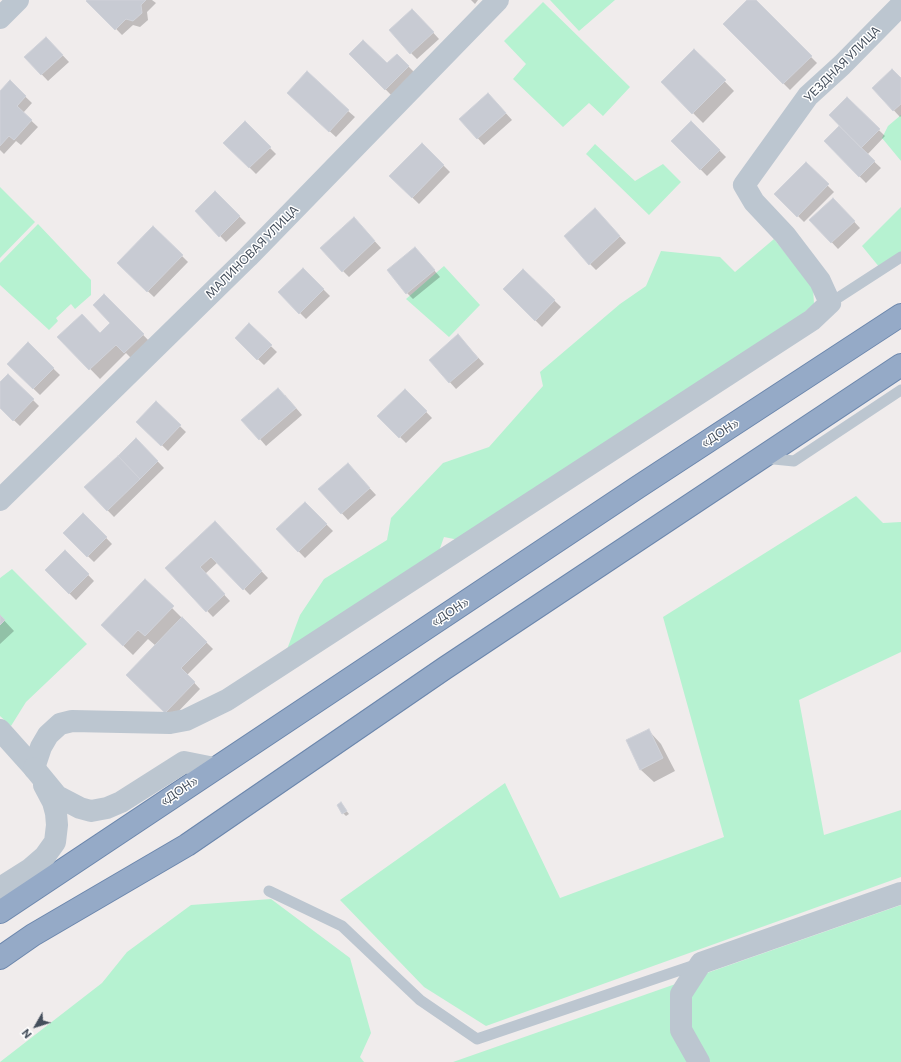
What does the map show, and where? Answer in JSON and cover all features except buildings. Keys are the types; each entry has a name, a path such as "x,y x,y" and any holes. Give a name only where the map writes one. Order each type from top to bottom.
{"highway":[{"name":"«ДОН»","path":"0,912 214,768 901,316"},
{"path":"0,958 33,935 187,845 438,672 901,365"}],"street":[{"path":"0,18 18,0"},
{"name":"МАЛИНОВАЯ УЛИЦА","path":"0,500 248,257 498,0"},
{"name":"УЕЗДНАЯ УЛИЦА","path":"830,303 820,281 785,236 754,202 744,185 808,96 842,65 901,5"},
{"path":"0,888 46,856 55,842 57,825 53,802 34,768 41,747 48,735 60,724 72,721 170,723 186,720 227,700 812,320 830,303"},
{"path":"0,730 57,796 80,808 91,811 107,808 121,802 184,762 214,768"},
{"path":"699,1062 681,1030 681,994 701,963 901,892"}],"lane":[{"path":"830,303 901,256"},
{"path":"761,458 794,461 901,390"},
{"path":"269,891 342,926 420,1000 477,1039 701,963"}],"green space":[{"path":"550,0 615,0 579,31"},
{"path":"543,2 630,87 603,116 589,103 563,127 513,79 526,64 504,41"},
{"path":"901,115 901,161 882,138 888,126"},
{"path":"595,144 635,181 663,164 681,182 649,215 586,154"},
{"path":"0,187 35,222 0,258"},
{"path":"901,207 901,253 880,268 862,246"},
{"path":"38,224 91,280 91,295 75,309 71,304 56,318 58,321 49,330 0,285 0,263"},
{"path":"774,239 813,287 814,304 793,322 459,540 444,537 438,554 286,652 300,615 324,579 387,540 391,518 443,463 489,447 543,386 540,372 620,304 646,286 661,251 720,257 735,272"},
{"path":"444,266 480,305 449,337 406,299"},
{"path":"856,496 883,523 901,522 901,652 799,700 824,835 901,810 901,877 486,1026 424,987 340,900 505,783 560,898 724,837 663,617"},
{"path":"12,569 87,644 26,702 11,726 0,716 0,578"},
{"path":"271,899 350,958 371,1033 360,1057 364,1062 0,1062 102,983 127,952 191,905"},
{"path":"901,905 901,1062 453,1062"}]}
